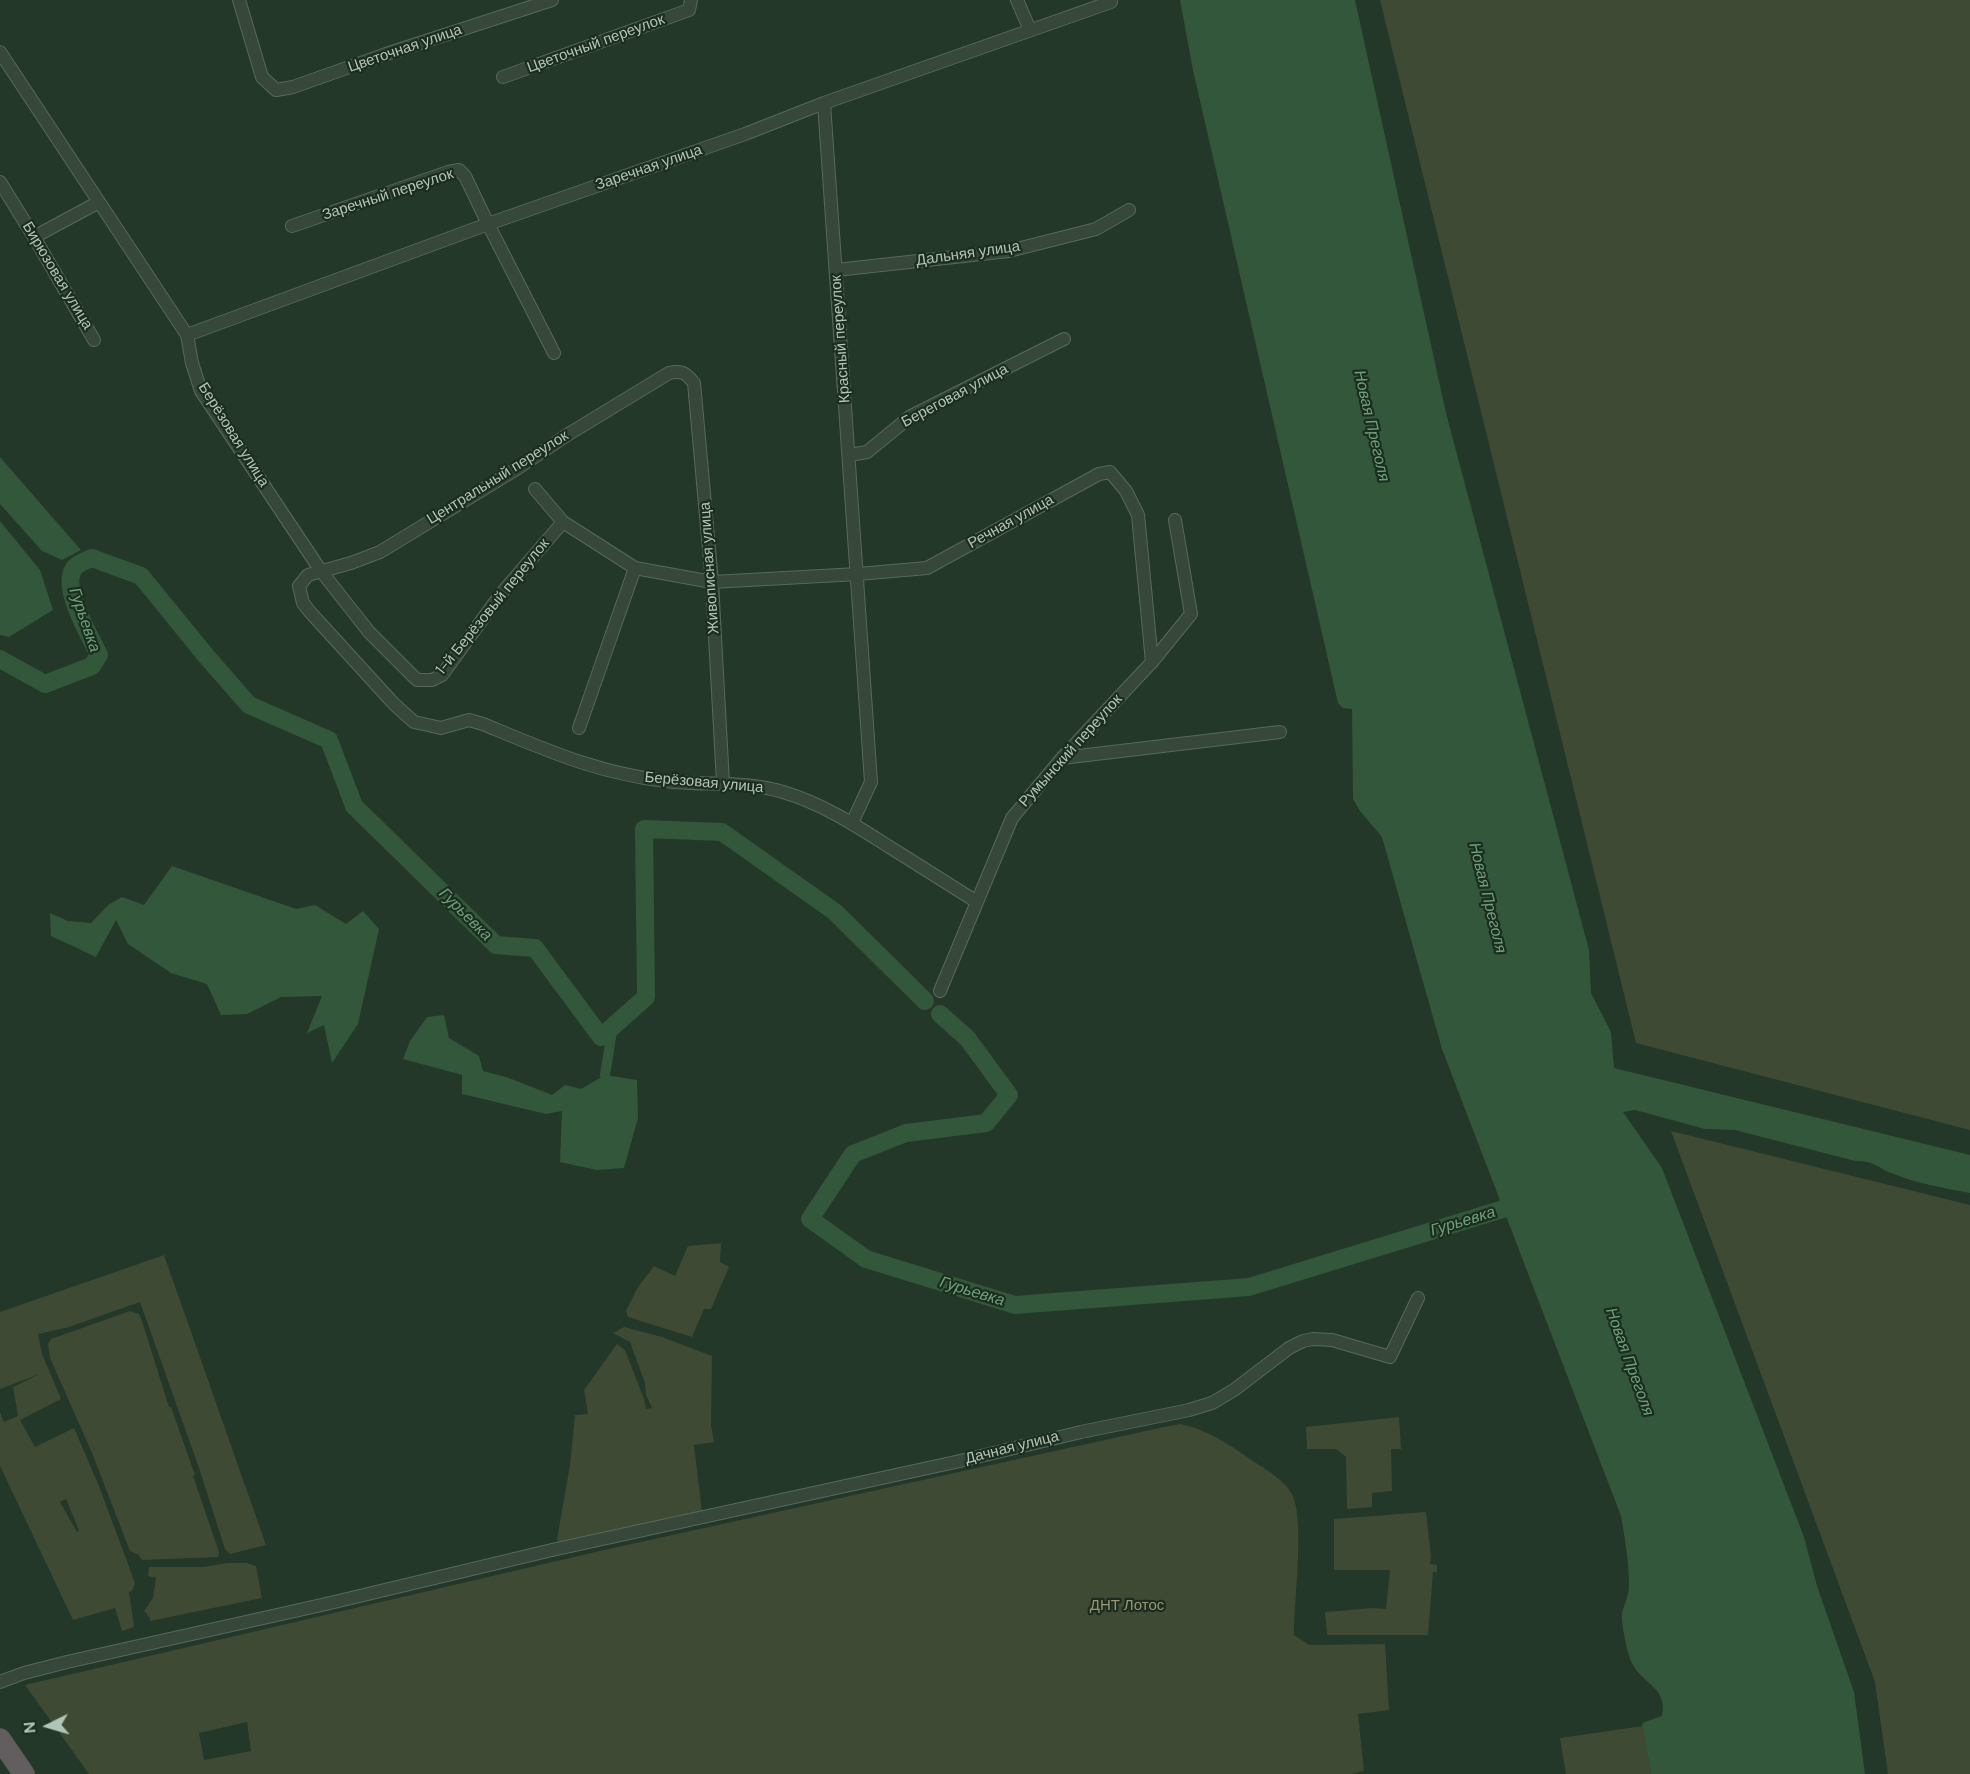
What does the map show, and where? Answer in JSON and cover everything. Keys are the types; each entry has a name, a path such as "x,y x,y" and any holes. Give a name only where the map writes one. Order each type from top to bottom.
{"highway":[{"path":"0,1740 24,1774"}],"street":[{"name":"Цветочная улица","path":"239,0 262,77 276,90 293,87 552,0"},
{"path":"1017,0 1030,30"},
{"name":"Заречная улица","path":"187,335 488,224 1111,2"},
{"name":"Цветочный переулок","path":"503,77 690,5"},
{"name":"Берёзовая улица","path":"0,52 187,335 192,363 201,391 321,571 369,632 417,680"},
{"name":"Красный переулок","path":"824,103 871,782 852,823"},
{"name":"Заречный переулок","path":"292,226 459,170 465,176 488,224"},
{"name":"Бирюзовая улица","path":"0,182 94,340"},
{"path":"34,237 99,202"},
{"name":"Дальняя улица","path":"836,270 1009,251 1096,229 1129,210"},
{"path":"488,224 554,353"},
{"name":"Береговая улица","path":"849,455 867,452 911,416 1064,339"},
{"name":"Центральный переулок","path":"321,571 380,552 669,372"},
{"name":"Живописная улица","path":"669,372 686,373 694,383 712,582 723,783"},
{"name":"Речная улица","path":"712,582 927,568 1099,474 1110,472 1126,490 1138,515 1152,662"},
{"name":"Центральный переулок","path":"535,489 563,522 635,568 712,582"},
{"name":"Румынский переулок","path":"940,991 1012,818 1062,758 1152,662 1191,614 1175,520"},
{"name":"1-й Берёзовый переулок","path":"417,680 432,680 442,675 500,595 563,522"},
{"path":"579,728 635,568"},
{"name":"Берёзовая улица","path":"321,571 308,575 299,586 303,603 394,704 414,722 441,728 469,720 571,760 618,774 668,781 723,783 781,791 811,802 852,823 977,902"},
{"path":"1062,758 1280,732"},
{"name":"Дачная улица","path":"0,1682 67,1662 552,1550 1189,1410 1212,1403 1234,1390 1289,1348 1303,1341 1314,1339 1332,1341 1390,1357 1418,1298"}],"green space":[{"path":"1380,0 1970,0 1970,1130 1636,1043"},
{"path":"1671,1131 1970,1205 1970,1774 1888,1774 1875,1682"},
{"path":"721,1243 720,1262 729,1267 711,1309 704,1309 692,1337 628,1317 626,1311 638,1287 654,1266 675,1276 688,1246"},
{"path":"164,1255 266,1545 230,1554 225,1549 140,1302 69,1327 38,1334 42,1354 61,1399 20,1420 35,1447 74,1428 99,1486 135,1583 132,1591 129,1592 134,1627 122,1631 115,1608 73,1620 0,1466 0,1412 4,1422 18,1416 13,1387 40,1374 0,1389 0,1312","holes":["66,1499 79,1530 77,1532 60,1502"]},
{"path":"130,1311 139,1314 142,1321 169,1407 171,1407 195,1475 193,1476 219,1552 218,1557 142,1560 139,1555 130,1551 92,1453 50,1358 48,1344 51,1339"},
{"path":"624,1327 662,1337 712,1356 711,1425 714,1442 694,1445 702,1512 559,1544 557,1539 570,1465 575,1415 588,1414 584,1390 617,1344 625,1350 646,1409 652,1408 630,1342 613,1333"},
{"path":"1399,1417 1401,1449 1391,1449 1392,1491 1372,1493 1372,1507 1347,1509 1346,1457 1336,1449 1307,1449 1306,1427"},
{"name":"ДНТ Лотос","path":"1181,1424 1217,1438 1273,1474 1289,1489 1296,1506 1298,1522 1294,1635 1309,1645 1385,1644 1389,1710 1358,1714 1364,1771 1351,1774 89,1774 25,1685 604,1550","holes":["247,1722 251,1751 204,1760 199,1733"]},
{"path":"1426,1512 1430,1564 1437,1565 1437,1572 1433,1572 1428,1635 1327,1635 1325,1612 1386,1609 1390,1570 1334,1570 1334,1519"},
{"path":"247,1563 256,1566 262,1598 150,1621 144,1611 153,1598 156,1578 148,1576 149,1567 203,1567"},
{"path":"1643,1726 1651,1774 1566,1774 1560,1738"}],"water":[{"name":"Новая Преголя","path":"1180,0 1355,0 1446,413 1589,950 1591,993 1611,1032 1614,1068 1970,1155 1970,1193 1910,1180 1871,1163 1855,1161 1735,1130 1705,1129 1635,1110 1623,1112 1662,1168 1804,1537 1817,1586 1854,1692 1865,1774 1651,1774 1642,1723 1662,1716 1663,1706 1658,1692 1632,1663 1626,1645 1622,1613 1628,1593 1629,1577 1621,1516 1442,1049 1382,837 1353,799 1352,709 1343,708 1338,703 1193,70"},
{"path":"0,457 81,550 62,560 42,551 0,504"},
{"path":"0,521 40,570 53,610 9,637 0,635"},
{"path":"172,866 296,909 315,905 346,924 363,911 379,929 358,1024 332,1063 324,1025 307,1033 322,996 281,997 247,1014 221,1015 207,984 171,973 128,944 116,920 96,957 51,936 50,913 68,921 91,923 108,905 122,897 144,905"},
{"path":"444,1015 449,1038 479,1056 483,1071 509,1078 552,1095 565,1085 581,1089 605,1075 637,1080 638,1118 624,1168 597,1170 560,1162 562,1111 546,1114 462,1094 462,1075 403,1059 410,1041 427,1017"}],"waterway":[{"name":"Гурьевка","path":"0,659 45,684 92,666 99,655 73,598 71,575 75,567 92,558 141,576 249,705 329,740 354,806 496,945 535,948 601,1037 646,997 644,829 722,832 835,912 925,1001"},
{"name":"Гурьевка","path":"940,1014 967,1038 1009,1095 986,1123 906,1133 853,1154 810,1219 866,1259 1015,1305 1249,1287 1526,1202"},
{"path":"605,1075 613,1025"}]}
